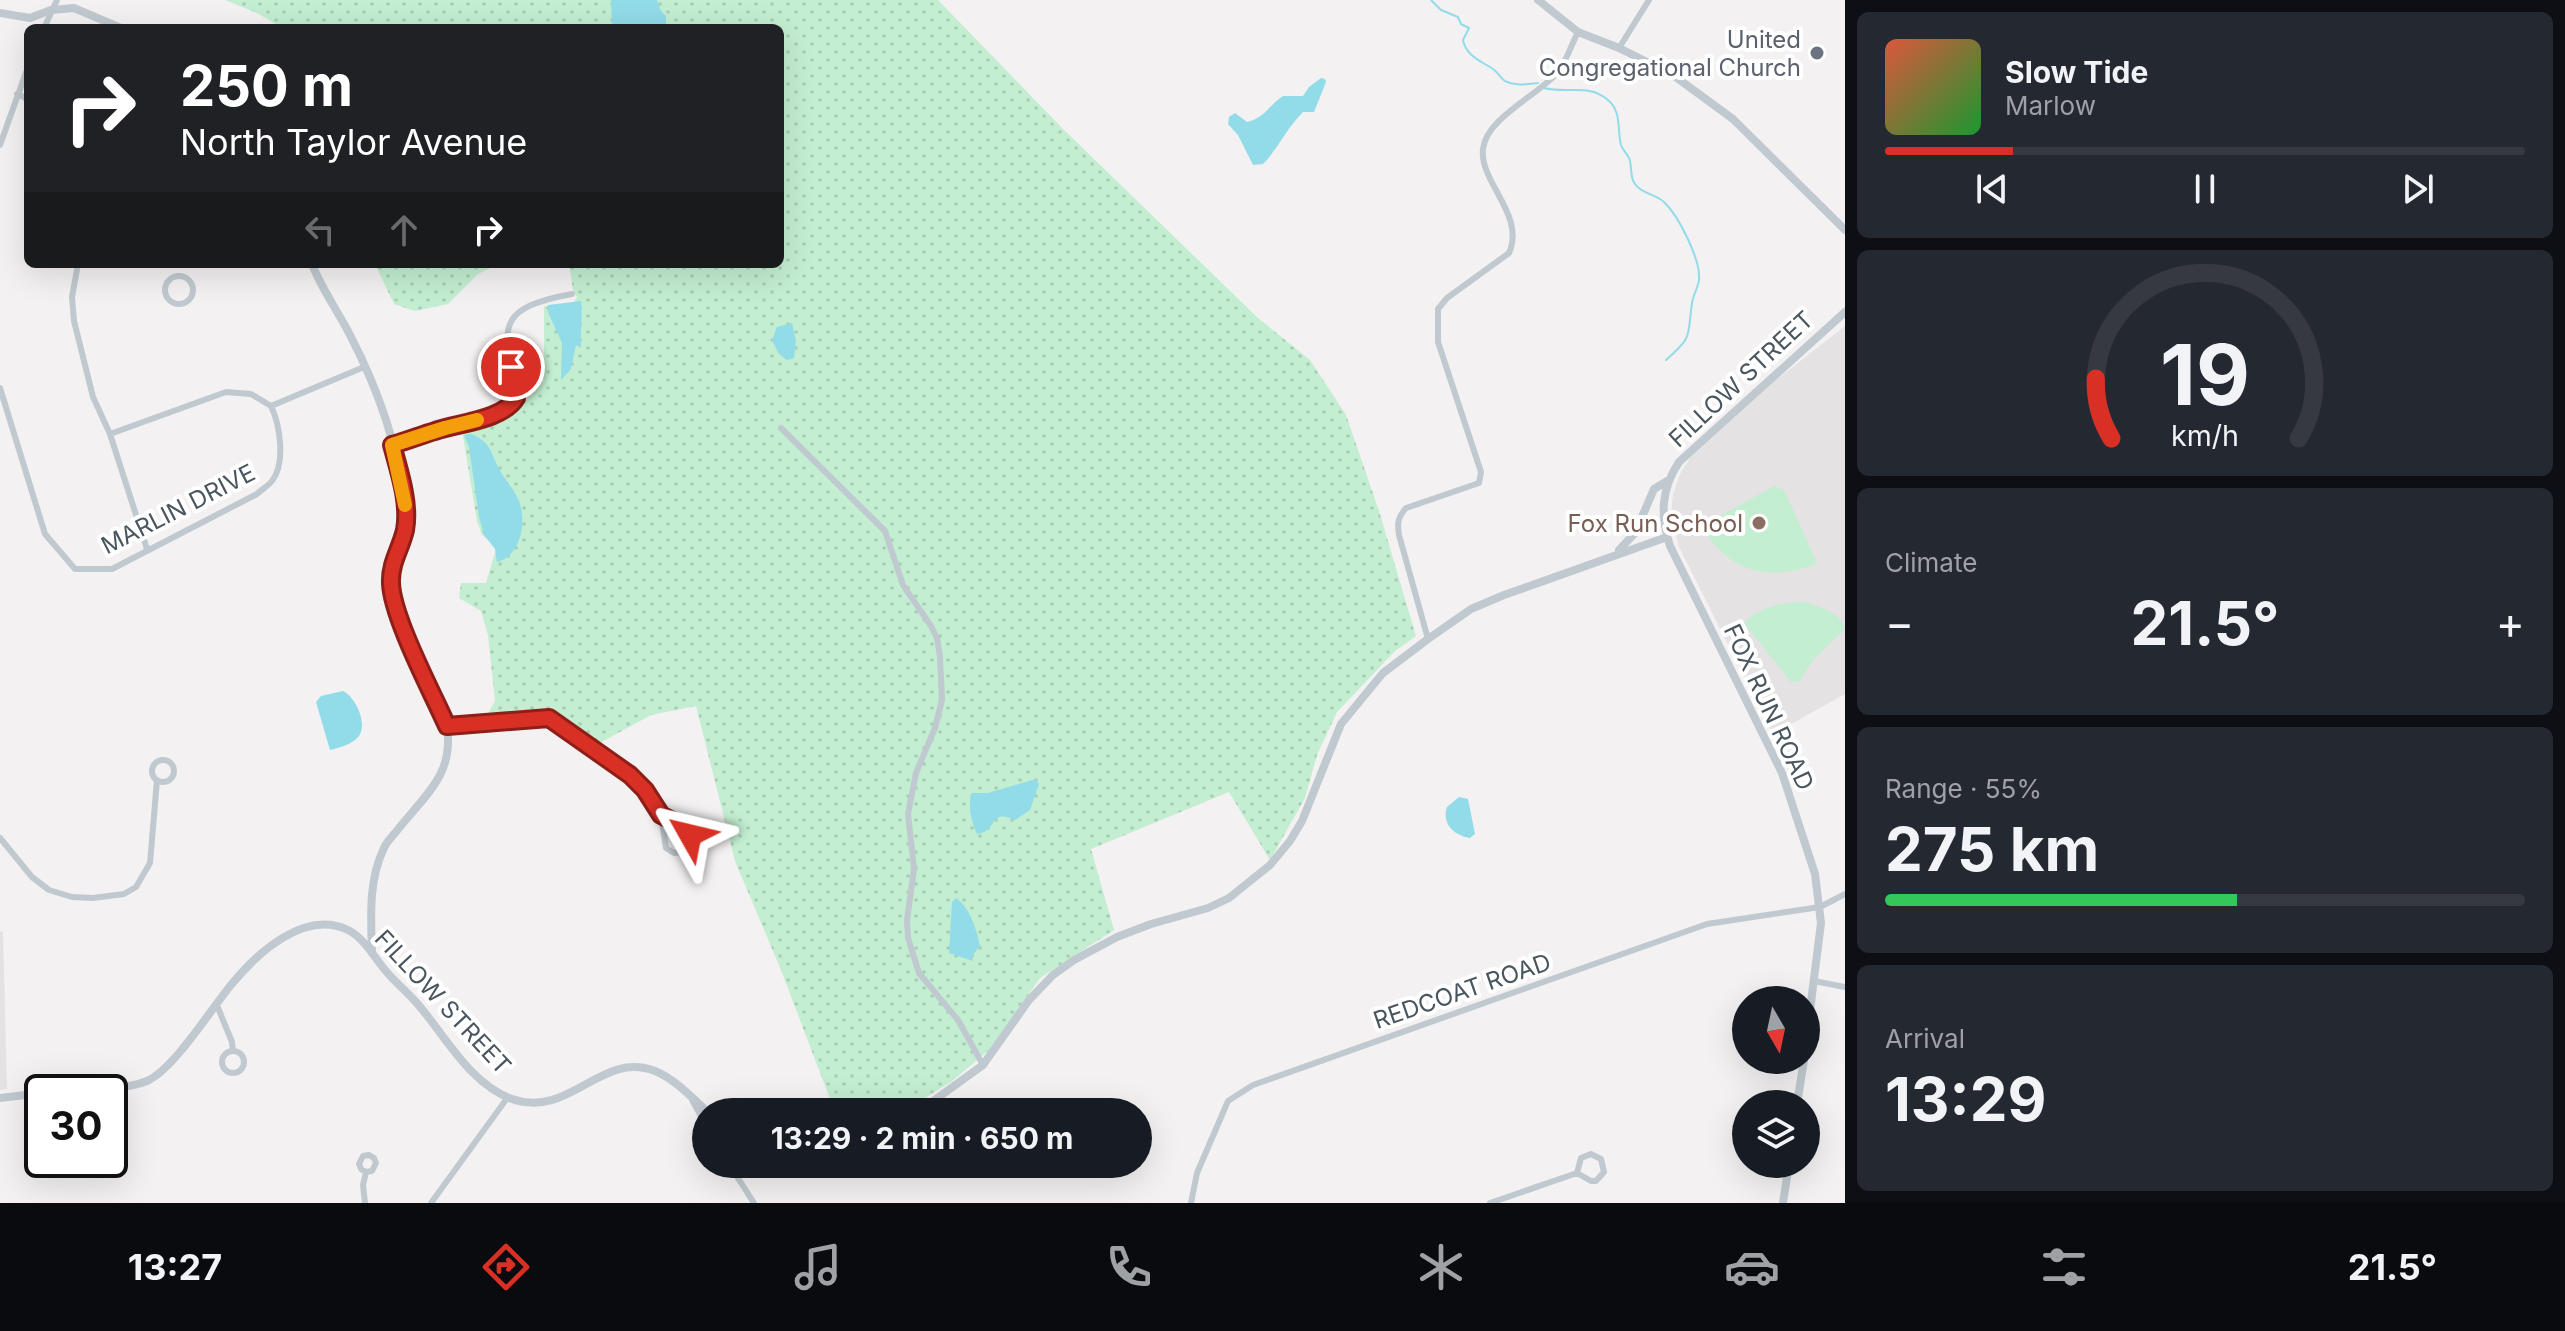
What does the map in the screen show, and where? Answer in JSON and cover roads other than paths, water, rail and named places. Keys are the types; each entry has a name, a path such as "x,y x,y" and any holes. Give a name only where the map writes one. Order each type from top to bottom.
{"street":[{"path":"46,24 57,0"},
{"path":"1538,0 1578,32 1673,75 1733,119 1845,230"},
{"path":"1619,48 1649,0"},
{"path":"0,13 30,18 51,10 74,8 112,24"},
{"path":"1428,639 1399,535 1399,516 1406,508 1479,483 1481,472 1438,342 1438,309 1447,298 1509,253 1513,245 1512,223 1485,164 1483,146 1486,138 1509,112 1559,70 1578,32"},
{"path":"0,145 24,77"},
{"path":"17,94 24,97"},
{"path":"77,268 72,297 74,321 93,397 110,434 147,549"},
{"path":"183,275 185,268"},
{"path":"314,268 364,367 392,445 403,492 406,523 392,565 392,595 447,726 449,755 443,773 384,848 371,892 372,954"},
{"path":"183,275 193,290 190,299 175,304 168,299 165,288 170,280 183,275"},
{"path":"392,445 477,420 510,406 516,398 507,348 512,317 535,302 572,294"},
{"name":"FILLOW STREET","path":"1667,537 1663,512 1669,480 1679,462 1845,312"},
{"path":"110,434 226,392 251,394 271,406 364,367"},
{"name":"MARLIN DRIVE","path":"0,388 45,534 75,569 112,569 257,494 274,480 281,446 278,421 271,406"},
{"path":"781,428 885,531 906,591 937,638 942,700 935,728 916,773 908,814 914,869 907,920 908,938 919,973 958,1020 983,1065"},
{"name":"FILLOW STREET","path":"1615,554 1635,533 1654,489 1669,480"},
{"path":"1642,516 1663,512"},
{"path":"937,1098 983,1065 1038,988 1063,967 1117,937 1208,908 1229,898 1270,865 1302,821 1341,724 1383,673 1480,605 1667,537"},
{"name":"FOX RUN ROAD","path":"1667,537 1782,773 1815,874 1820,907 1820,940 1813,986"},
{"path":"447,726 549,718 630,775 645,790 661,815 666,848 674,853 683,852 690,844 688,831 661,815"},
{"path":"0,838 32,877 49,890 72,897 124,894 136,887 150,863 157,780"},
{"name":"REDCOAT ROAD","path":"1191,1203 1197,1173 1228,1101 1253,1085 1707,924 1820,907 1845,894"},
{"name":"FILLOW STREET","path":"128,1083 146,1081 160,1072 245,968 302,927 324,923 350,931 478,1077 508,1097 529,1103 550,1101 568,1095 608,1072 632,1067 657,1071 691,1097"},
{"path":"1814,981 1845,987"},
{"path":"216,1003 233,1051"},
{"path":"0,1098 24,1095"},
{"path":"431,1203 508,1097"},
{"path":"1490,1203 1577,1173 1591,1181 1600,1179 1604,1172 1601,1159 1591,1154 1581,1158 1577,1173"},
{"path":"365,1203 363,1185 366,1172"},
{"path":"738,1178 754,1203"},
{"path":"1783,1203 1787,1178"}],"water":[{"path":"611,0 657,0 666,16 666,24 612,24"},
{"path":"1321,78 1326,82 1314,112 1303,112 1263,164 1253,165 1238,135 1228,124 1229,117 1235,113 1247,122 1253,120 1283,96 1303,96"},
{"path":"581,301 581,348 576,345 571,369 561,380 562,343 548,312 548,305"},
{"path":"792,323 796,341 794,358 787,360 779,354 772,340 777,327"},
{"path":"472,434 489,447 521,507 522,526 517,545 505,559 497,562 495,549 484,535 479,517 469,447 464,435"},
{"path":"343,691 359,710 361,730 353,741 330,750 316,702 321,696"},
{"path":"1036,779 1039,784 1030,810 1015,820 997,818 988,829 977,834 970,808 972,793 988,793"},
{"path":"1459,797 1468,799 1475,834 1470,838 1455,832 1446,819 1447,807"},
{"path":"956,898 969,912 977,933 980,946 972,956 973,961 949,953 952,902"}],"waterway":[{"path":"1431,0 1469,28 1463,40 1467,50 1503,80 1515,84 1538,83"},
{"path":"1544,88 1585,90 1608,100 1617,115 1621,145 1629,159 1633,182 1665,203 1688,239 1699,280 1688,335 1666,360"}],"place":[{"name":"United Congregational Church","path":"1817,53"},
{"name":"Fox Run School","path":"1759,523"}]}
